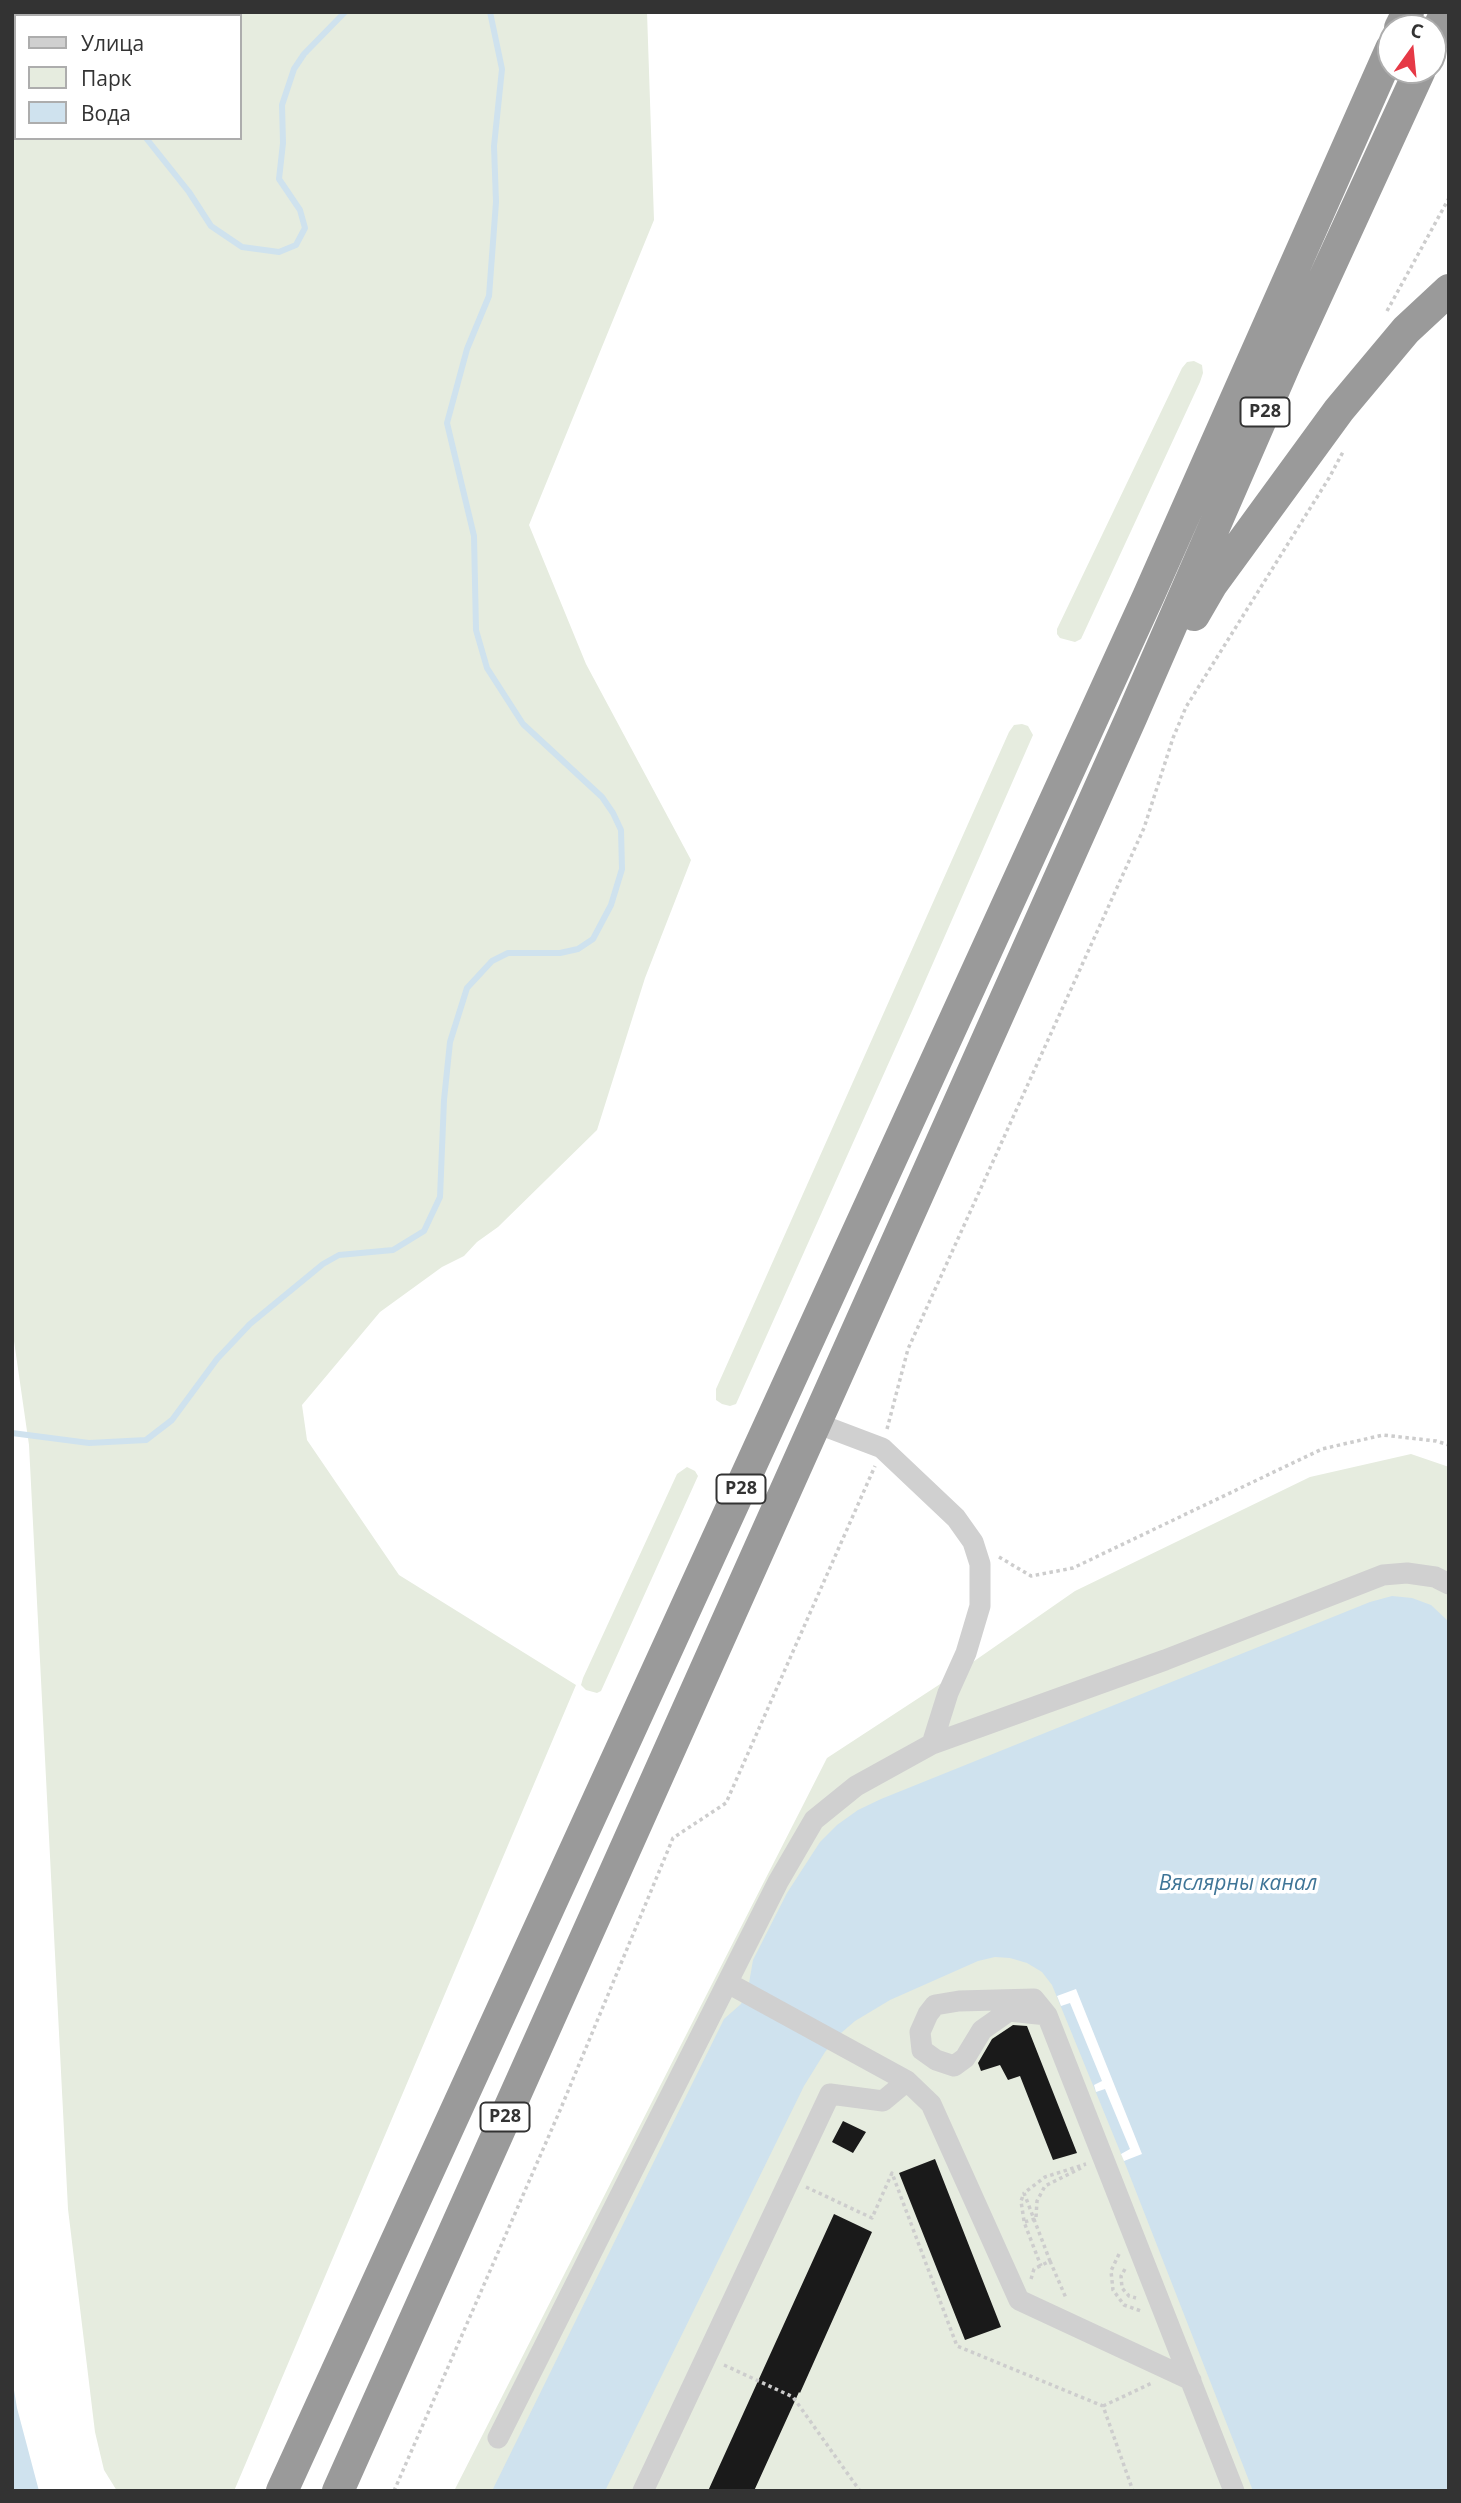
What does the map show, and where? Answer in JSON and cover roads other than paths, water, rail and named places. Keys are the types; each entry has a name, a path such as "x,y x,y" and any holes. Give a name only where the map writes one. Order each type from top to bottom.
{"highway":[{"name":"Р28","path":"282,2491 1143,610 1377,80"},
{"name":"Р28","path":"338,2491 1131,718 1286,362 1414,84"},
{"path":"1131,718 1212,584 1339,410 1406,330 1449,290"}],"lane":[{"path":"816,1423 882,1448 956,1518 973,1542 980,1564 980,1606 966,1653 948,1693 932,1744"},
{"path":"498,2438 730,1985 778,1882 814,1820 856,1786 932,1744 1165,1660 1383,1575 1407,1573 1435,1577 1449,1584"},
{"path":"730,1985 907,2081 931,2104 1019,2300 1183,2376"},
{"path":"1047,2015 1009,2011 982,2030 965,2058 954,2066 936,2060 922,2050 920,2032 935,2005 959,2001 1034,1999 1047,2015 1183,2376 1234,2491"},
{"path":"643,2491 831,2094 883,2101 907,2081"}],"water":[{"name":"Вяслярны канал","path":"1392,1596 1412,1598 1431,1605 1449,1622 1449,2491 1253,2491 1052,1985 1042,1972 1027,1963 995,1957 978,1961 890,2000 855,2021 825,2052 804,2086 605,2491 492,2491 724,2019 741,2004 748,1989 753,1960 787,1893 820,1842 837,1825 858,1810 881,1799 1370,1602"},
{"path":"12,2378 17,2408 39,2491 12,2491"}],"waterway":[{"path":"148,140 189,192 211,226 242,247 279,252 296,245 305,228 300,210 279,179 283,143 282,105 294,69 304,54 345,12"},
{"path":"12,1433 89,1443 146,1440 172,1420 217,1359 250,1324 323,1264 339,1255 393,1250 424,1231 440,1197 444,1100 450,1042 467,988 492,961 508,953 560,953 578,949 593,939 611,905 622,869 621,830 613,813 602,797 523,724 487,668 476,630 474,536 447,423 467,349 489,296 496,202 494,146 502,69 490,12"}]}
